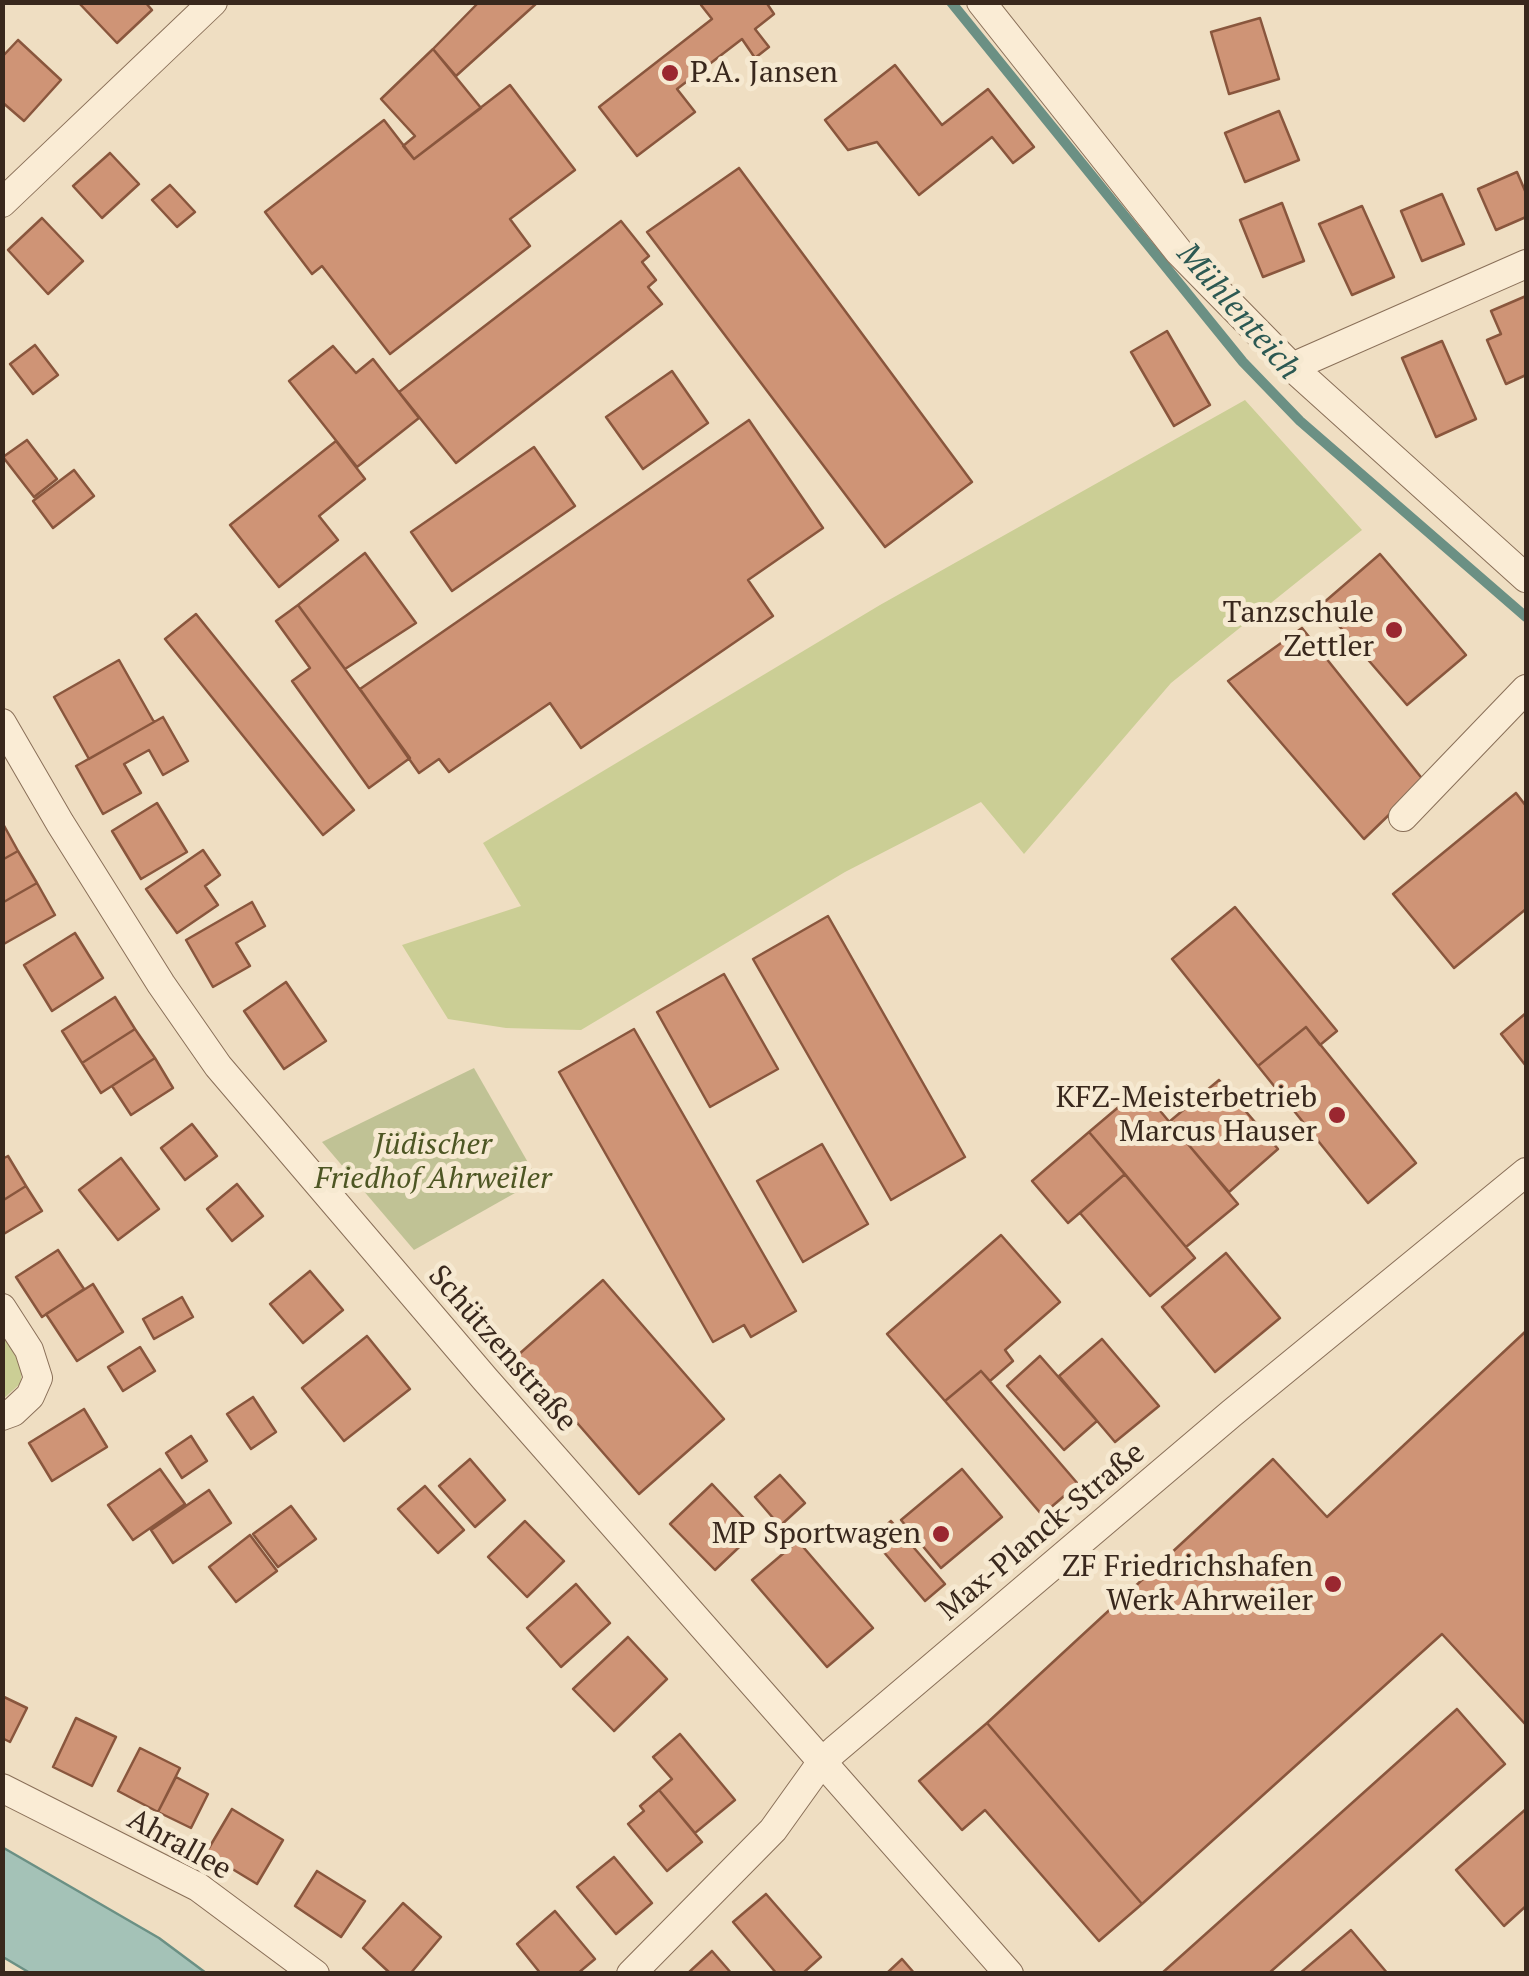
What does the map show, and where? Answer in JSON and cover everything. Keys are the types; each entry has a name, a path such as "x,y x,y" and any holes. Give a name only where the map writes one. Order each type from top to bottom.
{"street":[{"path":"2,203 213,2"},
{"path":"981,2 1179,252 1292,367 1526,578"},
{"path":"1292,367 1526,264"},
{"path":"1403,817 1526,689"},
{"name":"Schützenstraße","path":"2,724 161,984 218,1066 428,1313 1009,1974"},
{"name":"Max-Planck-Straße","path":"630,1974 773,1830 821,1763 1232,1412 1526,1172"},
{"path":"2,1308 30,1350 38,1378 30,1396 2,1416"},
{"name":"Ahrallee","path":"2,1788 198,1888 315,1974"}],"green space":[{"path":"1245,400 1362,530 1171,683 1024,854 981,802 845,872 581,1030 506,1028 448,1019 402,945 521,906 483,843 880,605"},
{"name":"Jüdischer Friedhof Ahrweiler","path":"474,1068 538,1180 414,1250 322,1142"},
{"path":"2,1333 22,1365 21,1383 3,1399"}],"water":[{"path":"2,1847 159,1938 206,1973 30,1973 3,1957"}],"building":[{"path":"78,2 145,2 152,10 117,43"},
{"path":"479,2 538,2 456,76 433,49"},
{"name":"P.A. Jansen","path":"766,2 774,14 755,29 769,47 755,58 742,39 677,89 695,112 637,156 599,107 712,19 701,5"},
{"path":"1260,18 1279,79 1229,94 1211,32"},
{"path":"18,40 61,80 24,121 2,102 2,57"},
{"path":"433,49 481,108 414,159 403,146 415,136 381,99"},
{"path":"895,65 942,125 988,89 1034,147 1013,163 992,137 919,195 877,142 848,150 825,120"},
{"path":"510,85 575,170 510,219 530,246 390,354 322,266 312,274 265,212 384,120 414,159"},
{"path":"1279,111 1299,160 1245,182 1225,133"},
{"path":"110,153 139,184 102,218 73,186"},
{"path":"739,168 972,482 885,547 647,232"},
{"path":"1517,172 1526,193 1526,217 1496,230 1478,189"},
{"path":"170,185 195,212 177,227 152,200"},
{"path":"1442,194 1464,244 1422,261 1401,211"},
{"path":"1282,203 1304,261 1263,277 1240,220"},
{"path":"1362,206 1394,277 1352,295 1319,224"},
{"path":"42,218 83,261 48,294 8,250"},
{"path":"621,221 649,256 642,262 656,280 648,287 662,304 456,463 399,392"},
{"path":"1526,296 1526,375 1506,384 1487,340 1501,334 1491,311"},
{"path":"1167,331 1210,405 1174,426 1131,352"},
{"path":"1442,341 1476,419 1436,437 1402,358"},
{"path":"35,345 58,375 33,394 10,364"},
{"path":"333,346 356,373 373,359 419,418 357,467 289,381"},
{"path":"672,371 708,423 643,469 606,417"},
{"path":"749,420 823,528 748,580 773,616 581,748 550,703 449,772 439,759 419,773 360,689"},
{"path":"27,440 57,479 34,497 3,457"},
{"path":"336,441 365,479 319,516 338,540 279,587 230,525"},
{"path":"534,447 575,506 452,591 411,532"},
{"path":"74,470 94,496 53,528 33,501"},
{"path":"365,553 416,623 345,669 298,605"},
{"name":"Tanzschule Zettler","path":"1380,554 1466,655 1407,705 1321,605"},
{"path":"298,605 410,758 369,788 292,681 310,668 276,621"},
{"path":"196,614 354,810 323,835 165,639"},
{"path":"1302,628 1424,781 1364,839 1228,681"},
{"path":"119,660 154,722 89,759 54,697"},
{"path":"163,717 188,761 163,775 149,750 124,764 141,793 103,814 76,766"},
{"path":"1516,793 1526,806 1526,909 1454,968 1393,894"},
{"path":"157,803 187,852 141,879 112,831"},
{"path":"2,822 18,851 2,860"},
{"path":"203,850 220,875 205,886 218,905 177,933 146,889"},
{"path":"18,851 37,883 2,903 2,860"},
{"path":"37,883 55,915 2,945 2,903"},
{"path":"252,902 265,926 236,943 250,966 213,987 186,940"},
{"path":"1235,907 1337,1031 1320,1045 1306,1027 1258,1066 1172,959"},
{"path":"828,916 965,1157 891,1200 753,959"},
{"path":"75,933 103,978 52,1011 24,965"},
{"path":"724,974 778,1069 710,1107 657,1012"},
{"path":"286,982 326,1041 284,1069 244,1011"},
{"path":"115,997 135,1029 82,1063 62,1031"},
{"path":"1526,1013 1526,1066 1501,1034"},
{"name":"KFZ-Meisterbetrieb Marcus Hauser","path":"1306,1027 1416,1163 1368,1203 1258,1066"},
{"path":"135,1029 155,1058 101,1093 82,1063"},
{"path":"634,1029 796,1311 751,1337 744,1325 713,1342 559,1072"},
{"path":"155,1058 173,1088 131,1115 112,1086"},
{"path":"1219,1080 1278,1149 1229,1192 1169,1122"},
{"path":"1141,1088 1238,1204 1186,1247 1089,1132"},
{"path":"192,1124 217,1156 185,1180 161,1148"},
{"path":"1089,1132 1125,1174 1068,1223 1032,1181"},
{"path":"822,1144 868,1224 803,1262 757,1181"},
{"path":"8,1156 26,1186 2,1201 2,1159"},
{"path":"121,1158 159,1209 118,1240 79,1190"},
{"path":"1125,1174 1195,1258 1150,1296 1080,1213"},
{"path":"237,1184 263,1216 232,1241 207,1209"},
{"path":"26,1186 42,1211 2,1235 2,1201"},
{"path":"1001,1235 1060,1302 1005,1350 1013,1361 990,1381 981,1371 945,1401 887,1334"},
{"path":"58,1250 84,1289 42,1317 16,1277"},
{"path":"1226,1253 1280,1318 1215,1372 1162,1307"},
{"path":"310,1271 343,1310 303,1343 270,1304"},
{"path":"603,1280 724,1419 639,1494 518,1355"},
{"path":"93,1284 123,1332 77,1361 46,1314"},
{"path":"182,1297 193,1317 154,1339 143,1319"},
{"name":"ZF Friedrichshafen Werk Ahrweiler","path":"1526,1331 1526,1725 1442,1634 1142,1904 987,1723 1273,1459 1327,1517"},
{"path":"367,1336 410,1389 344,1441 302,1388"},
{"path":"1102,1339 1159,1406 1115,1442 1059,1376"},
{"path":"140,1347 155,1371 123,1391 108,1367"},
{"path":"1040,1356 1097,1421 1064,1450 1007,1386"},
{"path":"981,1371 1078,1484 1042,1515 945,1401"},
{"path":"253,1397 276,1432 251,1449 227,1414"},
{"path":"84,1409 107,1447 52,1481 29,1443"},
{"path":"191,1436 207,1461 182,1478 166,1453"},
{"path":"470,1459 505,1500 475,1527 439,1486"},
{"path":"160,1469 185,1504 133,1540 108,1505"},
{"path":"962,1469 1002,1517 941,1568 901,1520"},
{"path":"780,1475 805,1503 780,1526 755,1497"},
{"path":"712,1484 756,1531 715,1570 670,1524"},
{"path":"425,1486 464,1530 438,1553 398,1509"},
{"path":"209,1490 231,1523 173,1563 151,1530"},
{"path":"291,1506 316,1539 278,1567 253,1534"},
{"path":"525,1521 564,1561 527,1597 488,1557"},
{"path":"891,1521 945,1584 925,1601 872,1538"},
{"path":"250,1535 277,1571 236,1602 209,1567"},
{"path":"798,1541 873,1628 827,1667 752,1580"},
{"path":"576,1584 610,1623 561,1667 527,1628"},
{"path":"628,1637 667,1679 614,1731 573,1689"},
{"path":"2,1696 27,1708 10,1742 2,1738"},
{"path":"1457,1709 1505,1764 1268,1974 1161,1974"},
{"path":"76,1718 116,1737 92,1786 53,1767"},
{"path":"987,1723 1142,1904 1099,1941 985,1810 962,1830 919,1781"},
{"path":"680,1734 735,1800 695,1833 659,1790 672,1779 653,1757"},
{"path":"140,1748 180,1768 158,1812 118,1791"},
{"path":"176,1777 208,1794 191,1828 158,1812"},
{"path":"659,1790 702,1842 667,1871 628,1824 644,1811 640,1806"},
{"path":"232,1809 283,1840 257,1884 206,1853"},
{"path":"1526,1809 1526,1906 1504,1926 1456,1870"},
{"path":"614,1857 652,1903 616,1934 577,1887"},
{"path":"317,1871 365,1901 341,1937 295,1906"},
{"path":"766,1894 821,1957 802,1974 777,1974 733,1922"},
{"path":"403,1903 441,1937 410,1974 391,1974 363,1948"},
{"path":"555,1911 595,1959 577,1974 541,1974 517,1944"},
{"path":"1351,1930 1388,1974 1299,1974"},
{"path":"712,1951 732,1974 687,1974"},
{"path":"902,1959 915,1974 886,1974"}],"waterway":[{"name":"Mühlenteich","path":"951,2 1243,362 1300,421 1526,617"}],"place":[{"name":"P.A. Jansen","path":"670,73"},
{"name":"Tanzschule Zettler","path":"1394,630"},
{"name":"KFZ-Meisterbetrieb Marcus Hauser","path":"1337,1115"},
{"name":"MP Sportwagen","path":"941,1534"},
{"name":"ZF Friedrichshafen Werk Ahrweiler","path":"1333,1584"}]}
